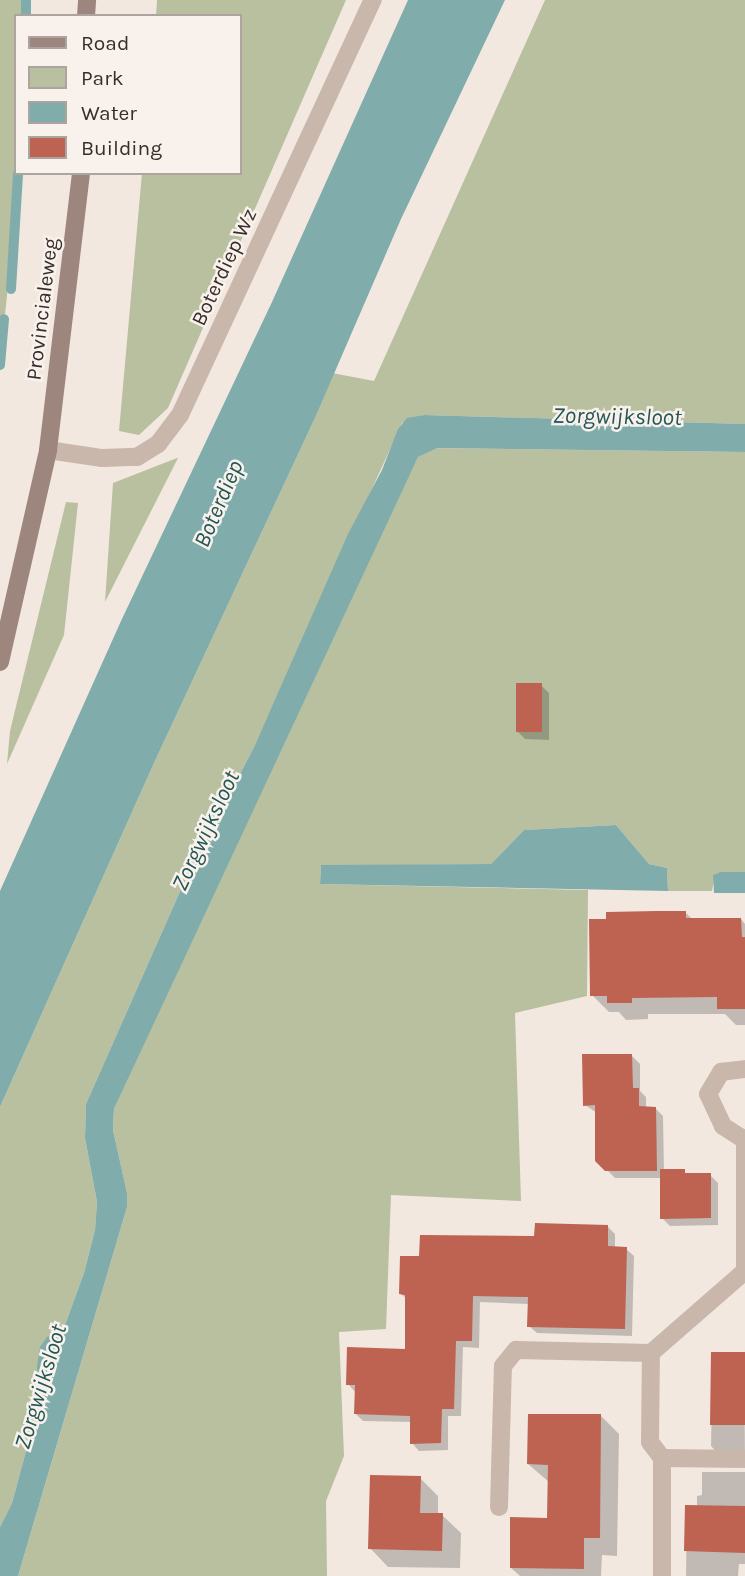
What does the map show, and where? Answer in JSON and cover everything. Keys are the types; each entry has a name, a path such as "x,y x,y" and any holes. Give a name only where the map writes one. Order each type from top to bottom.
{"main road":[{"name":"Provincialeweg","path":"0,662 48,450 81,175"}],"street":[{"name":"Boterdiep Wz","path":"48,450 102,458 137,457 158,444 180,415 373,0"},
{"path":"499,1507 503,1366 516,1350 651,1353 745,1270 744,1138 723,1126 708,1094 721,1072 745,1069"},
{"path":"651,1353 650,1442 662,1458 662,1576"},
{"path":"662,1458 745,1458"}],"green space":[{"path":"0,0 28,0 29,14 14,14 14,175 20,175 0,362"},
{"path":"157,0 346,0 168,408 139,435 119,431 142,175 242,175 242,14 156,14"},
{"path":"545,0 745,0 745,424 425,415 402,423 255,745 182,887 86,1104 85,1138 97,1202 95,1230 84,1273 65,1325 52,1333 39,1355 39,1403 12,1503 0,1527 0,1107 154,763 314,420 332,373 374,381"},
{"path":"430,448 745,452 745,872 715,874 712,891 668,891 667,868 649,864 616,825 524,830 491,864 321,866 320,884 588,890 587,996 515,1013 521,1201 391,1195 386,1329 339,1332 344,1456 326,1501 327,1576 18,1576 127,1207 127,1193 113,1130 114,1109 384,523 418,457"},
{"path":"178,458 105,602 113,483"},
{"path":"66,502 78,503 64,635 7,764 10,731"}],"water":[{"name":"Boterdiep","path":"408,0 505,0 401,219 314,420 154,763 0,1107 0,891 121,621 272,302"},
{"name":"Zorgwijksloot","path":"425,415 745,424 745,452 437,448 418,457 114,1109 113,1130 127,1193 127,1207 18,1576 0,1576 0,1527 12,1503 39,1403 37,1367 40,1347 47,1337 65,1325 84,1273 95,1230 97,1202 85,1138 86,1104 182,887 255,745 348,534 382,470 398,429 407,418"},
{"path":"616,825 649,864 667,868 668,891 320,884 321,865 491,864 524,830"},
{"path":"721,872 745,872 745,893 714,893 713,875"}],"building":[{"path":"516,683 542,683 542,732 516,732"},
{"path":"686,911 686,918 741,918 742,937 745,937 745,1009 717,1009 717,997 632,998 632,1003 607,1003 607,996 590,996 589,919 606,919 606,912"},
{"path":"582,1054 632,1054 633,1088 639,1088 639,1106 656,1107 657,1171 605,1171 595,1161 595,1105 583,1106"},
{"path":"660,1169 711,1173 711,1218 660,1219"},
{"path":"535,1223 608,1225 608,1246 627,1247 625,1329 527,1327 528,1297 473,1296 472,1341 456,1341 454,1409 442,1409 441,1443 410,1444 410,1416 354,1414 355,1385 346,1385 347,1347 405,1349 405,1295 399,1294 400,1256 419,1256 420,1235 534,1236"},
{"path":"711,1352 745,1352 745,1425 710,1425"},
{"path":"528,1414 601,1414 600,1538 584,1538 584,1569 510,1568 510,1517 547,1518 548,1465 527,1464"},
{"path":"370,1475 421,1476 420,1513 443,1513 442,1551 368,1549"},
{"path":"685,1505 745,1506 745,1553 684,1551"}],"waterway":[{"path":"26,0 26,14"},
{"path":"11,289 18,175"},
{"path":"0,365 4,319"}]}
